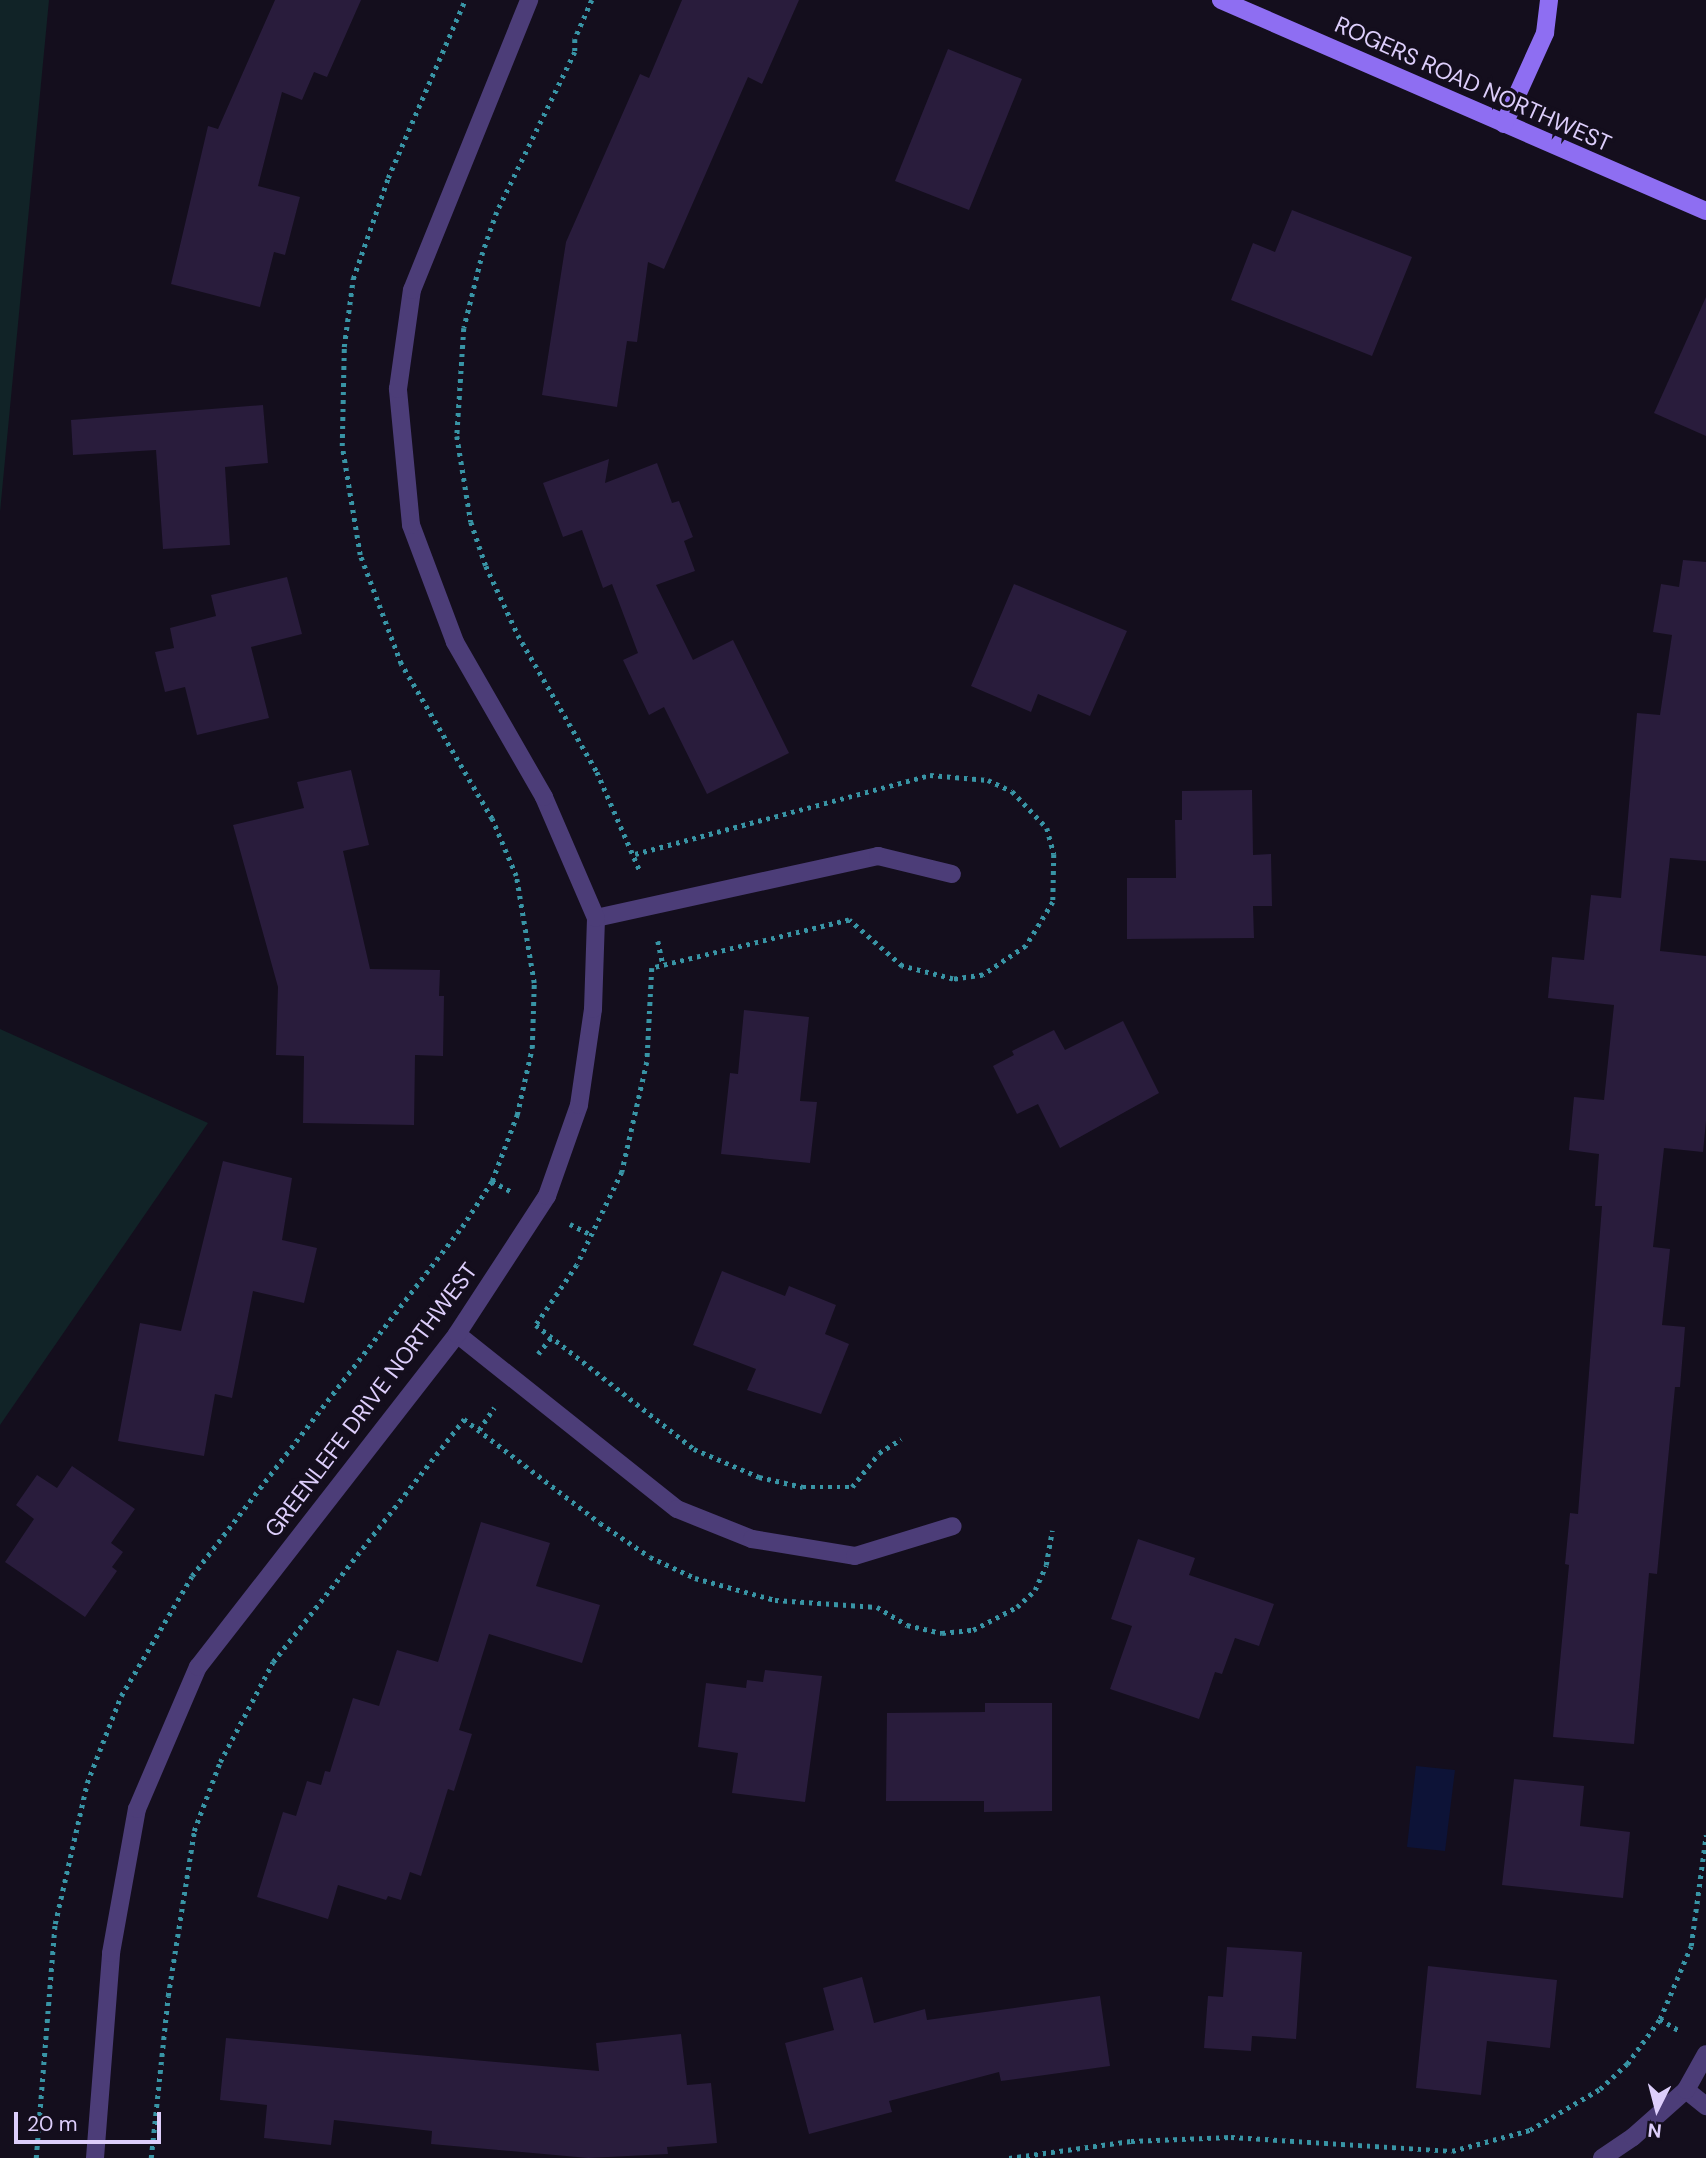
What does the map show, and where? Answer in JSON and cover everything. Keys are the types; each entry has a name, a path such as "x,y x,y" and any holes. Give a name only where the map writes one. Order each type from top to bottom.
{"street":[{"name":"GREENLEFE DRIVE NORTHWEST","path":"95,2158 111,1953 137,1809 198,1667 457,1335 547,1196 579,1104 593,1009 596,918 544,797 455,642 411,525 398,389 412,290 529,0"},
{"name":"ROGERS ROAD NORTHWEST","path":"1221,0 1706,211"},
{"path":"1504,124 1545,33 1549,0"},
{"path":"596,918 878,856 952,874"},
{"path":"457,1335 677,1509 752,1539 855,1556 953,1526"},
{"path":"1602,2158 1633,2137 1686,2090 1706,2054"},
{"path":"1686,2090 1706,2106"}],"path":[{"path":"36,2158 58,1912 87,1783 121,1696 192,1576 462,1227 492,1181 517,1115 532,1048 534,983 524,910 492,819 401,664 378,606 360,555 342,446 344,346 353,279 388,178 465,0"},
{"path":"592,0 575,39 575,52 497,212 483,252 464,328 457,436 471,522 486,566 518,635 597,772 641,873"},
{"path":"635,854 930,775 957,774 1012,791 1047,828 1055,854 1056,886 1040,927 1008,962 983,975 953,979 902,966 849,920 652,968 646,1062 630,1142 617,1184 592,1235 536,1325 694,1449 759,1477 803,1487 852,1487 879,1453 901,1439"},
{"path":"658,941 663,965"},
{"path":"492,1181 513,1193"},
{"path":"569,1223 592,1235"},
{"path":"538,1354 552,1336"},
{"path":"479,1430 494,1408"},
{"path":"151,2158 168,1996 194,1831 220,1762 273,1662 464,1419"},
{"path":"1009,2158 1131,2141 1231,2137 1424,2151 1463,2149 1530,2130 1567,2111 1627,2064 1660,2020 1691,1947 1706,1835"},
{"path":"1660,2020 1678,2030"}],"shaded area":[{"path":"0,0 49,0 0,512"},
{"path":"0,1029 208,1123 0,1425"},
{"path":"1416,1766 1455,1770 1445,1851 1407,1847"}],"building":[{"path":"275,0 361,0 327,77 314,72 302,100 282,92 258,186 300,197 285,255 274,252 260,307 171,284 208,126 218,129"},
{"path":"682,0 799,0 762,84 748,77 664,269 648,262 637,342 627,341 617,407 542,395 566,242 640,74 649,78"},
{"path":"948,49 1022,79 969,210 895,181"},
{"path":"1292,210 1412,257 1372,356 1231,300 1253,243 1275,252"},
{"path":"1706,297 1706,436 1654,413"},
{"path":"263,405 268,463 225,467 230,545 163,549 156,450 73,455 71,420"},
{"path":"609,459 605,483 657,463 672,503 679,501 693,537 684,541 695,571 656,585 693,660 733,640 789,753 707,794 664,707 649,715 623,660 638,653 612,584 603,588 582,530 563,537 543,483"},
{"path":"1683,560 1706,562 1706,861 1670,858 1660,951 1706,956 1706,1121 1703,1152 1664,1148 1653,1247 1670,1249 1662,1325 1685,1327 1680,1387 1675,1387 1657,1574 1649,1573 1634,1744 1553,1737 1569,1565 1565,1564 1570,1513 1578,1514 1602,1206 1595,1206 1599,1154 1569,1150 1574,1097 1604,1100 1614,1005 1548,998 1552,957 1584,960 1591,895 1621,898 1637,713 1660,715 1672,635 1653,632 1661,584 1679,587"},
{"path":"287,577 302,634 251,647 269,718 197,735 185,687 165,692 155,652 174,648 170,628 216,616 211,595"},
{"path":"1014,584 1127,631 1090,716 1038,694 1031,712 971,686"},
{"path":"351,770 369,845 343,851 370,969 440,970 439,996 444,996 443,1056 415,1055 414,1125 303,1123 304,1056 276,1055 278,987 233,825 304,808 297,782"},
{"path":"1252,790 1253,855 1271,854 1272,906 1253,906 1254,938 1127,939 1127,878 1176,878 1175,820 1182,820 1182,791"},
{"path":"744,1010 809,1017 800,1101 817,1102 810,1163 721,1154 730,1073 738,1074"},
{"path":"1123,1021 1159,1093 1060,1148 1038,1104 1017,1114 993,1066 1014,1055 1012,1051 1054,1030 1065,1050"},
{"path":"223,1161 292,1178 282,1240 317,1248 304,1303 253,1291 232,1398 215,1394 204,1456 118,1441 140,1323 181,1331"},
{"path":"722,1271 785,1296 789,1286 836,1305 825,1334 849,1344 821,1414 747,1390 756,1369 693,1345"},
{"path":"72,1466 135,1509 111,1543 123,1552 112,1567 117,1571 85,1617 5,1562 34,1519 16,1505 37,1475 57,1488"},
{"path":"481,1522 550,1543 536,1586 600,1605 582,1663 489,1634 459,1730 472,1734 454,1791 448,1789 421,1876 410,1872 401,1900 388,1896 386,1900 338,1885 328,1919 257,1897 283,1812 296,1816 307,1781 321,1785 325,1771 330,1772 353,1698 379,1706 397,1650 438,1662"},
{"path":"1138,1539 1195,1558 1189,1575 1274,1604 1259,1646 1235,1638 1222,1674 1215,1672 1199,1719 1110,1689 1132,1626 1111,1619"},
{"path":"765,1670 822,1676 805,1802 732,1793 738,1753 698,1747 706,1683 746,1688 747,1680 763,1682"},
{"path":"985,1703 1052,1703 1052,1811 984,1812 984,1801 886,1801 887,1713 985,1712"},
{"path":"1514,1779 1584,1786 1580,1826 1630,1832 1623,1898 1502,1885"},
{"path":"1227,1947 1302,1952 1296,2039 1252,2036 1251,2051 1204,2048 1208,1996 1223,1997"},
{"path":"1428,1966 1557,1980 1550,2048 1487,2041 1481,2095 1416,2088"},
{"path":"862,1977 874,2023 925,2009 927,2020 1100,1996 1110,2066 1001,2081 999,2072 889,2101 892,2112 809,2134 785,2043 834,2030 823,1988"},
{"path":"681,2034 687,2085 711,2083 717,2143 667,2147 668,2154 588,2158 431,2144 432,2131 334,2120 331,2145 264,2138 267,2105 220,2100 226,2038 599,2071 596,2043"}]}
